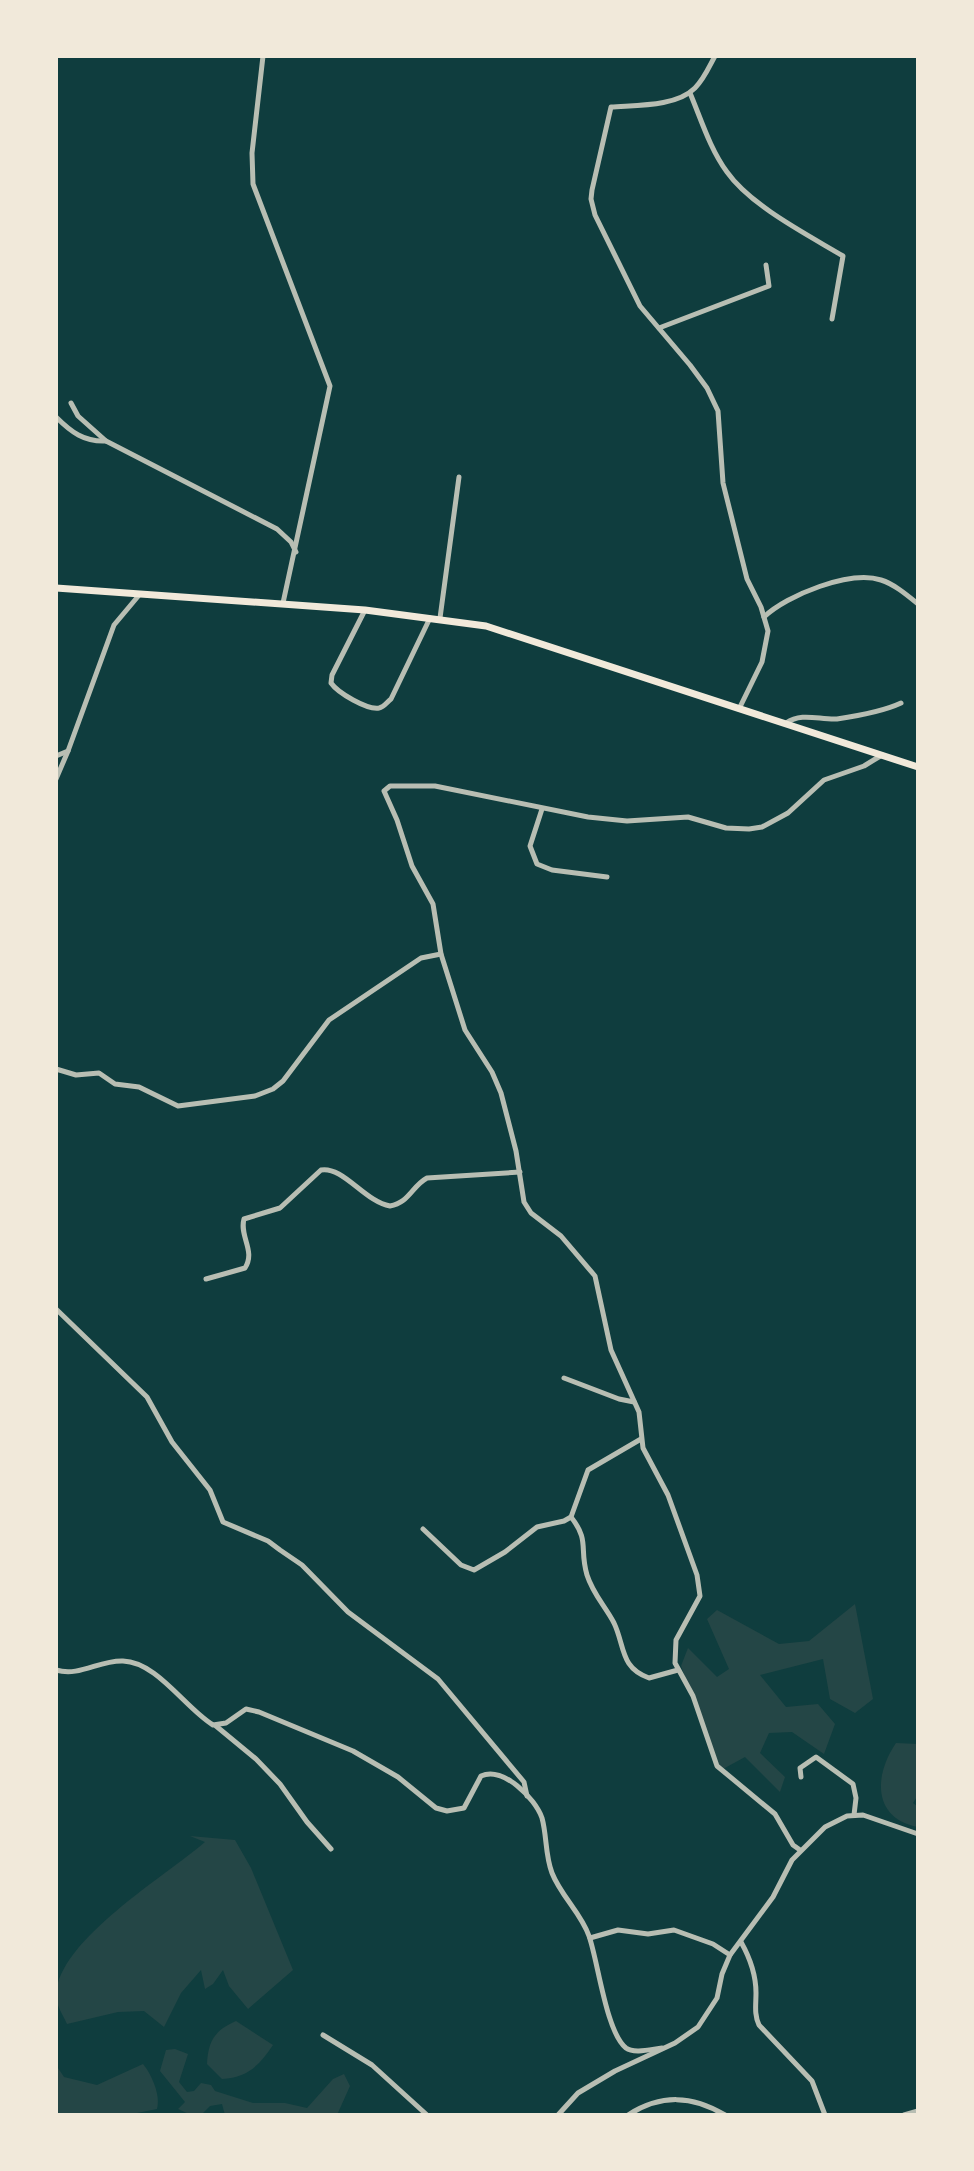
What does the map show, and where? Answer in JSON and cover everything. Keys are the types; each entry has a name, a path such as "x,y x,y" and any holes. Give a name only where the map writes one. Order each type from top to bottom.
{"main road":[{"path":"56,588 365,610 486,626 918,767"}],"street":[{"path":"263,56 252,153 253,184 330,386 283,603"},
{"path":"715,56 704,78 690,93 673,100 611,107 591,199 595,215 640,306 707,388 718,411 723,483 747,579 768,631 755,678 739,709"},
{"path":"690,93 716,153 733,180 792,225 843,256 832,319"},
{"path":"659,328 769,286 766,265"},
{"path":"71,403 78,416 106,441 277,529 291,542 296,553"},
{"path":"56,417 79,437 106,441"},
{"path":"440,618 459,477"},
{"path":"764,617 783,602 805,591 867,577 887,582 918,604"},
{"path":"56,779 114,625 140,593"},
{"path":"365,610 332,675 331,683 339,693 376,707 383,706 391,699 431,617"},
{"path":"786,723 797,717 834,719 880,711 901,703"},
{"path":"56,756 68,751"},
{"path":"800,1850 793,1845 775,1814 717,1766 693,1696 678,1670 674,1657 676,1640 697,1604 699,1585 668,1495 646,1455 635,1403 611,1350 595,1276 561,1236 527,1208 498,1083 465,1030 441,954 433,904 412,866 397,820 384,794 390,786 435,786 542,809 627,821 688,817 726,828 749,829 762,827 788,813 824,780 864,766 883,755"},
{"path":"542,809 530,846 537,864 552,870 607,877"},
{"path":"56,1069 76,1075 99,1073 115,1084 139,1087 178,1106 255,1096 283,1081 329,1020 421,958 441,954"},
{"path":"206,1279 245,1268 249,1264 250,1253 242,1228 244,1219 280,1208 321,1170 334,1171 375,1202 390,1206 408,1198 418,1183 427,1178 520,1172"},
{"path":"56,1309 147,1397 172,1442 210,1490 223,1522 268,1541 302,1565 348,1612 438,1679 524,1782 527,1796"},
{"path":"564,1378 635,1403"},
{"path":"423,1529 461,1565 474,1570 505,1552 537,1527 571,1517 588,1470 641,1439"},
{"path":"571,1517 583,1535 584,1564 590,1585 614,1623 624,1658 649,1678 678,1670"},
{"path":"56,1670 76,1672 120,1660 140,1664 204,1720 216,1725 256,1759 280,1784 312,1830 331,1849"},
{"path":"216,1725 226,1723 243,1710 259,1712 353,1751 398,1777 436,1808 447,1811 464,1808 471,1799 477,1781 487,1773 500,1775 527,1796 540,1813 554,1877 590,1938 607,2007 623,2045 631,2050 662,2048"},
{"path":"801,1777 800,1768 816,1757 853,1784 856,1798 854,1815"},
{"path":"558,2115 578,2093 687,2036 704,2020 717,1998 730,1955 773,1897 792,1860 836,1820 854,1815 870,1816 918,1834"},
{"path":"590,1938 618,1930 642,1934 674,1930 713,1944 730,1955"},
{"path":"741,1942 752,1965 755,2018 812,2081 825,2115"},
{"path":"323,2035 372,2065 427,2115"},
{"path":"628,2115 655,2101 673,2099 707,2104 725,2115"},
{"path":"904,2115 918,2111"}],"shaded area":[{"path":"855,1604 873,1699 855,1713 830,1699 823,1659 760,1675 786,1707 818,1704 835,1724 824,1754 792,1732 769,1733 760,1753 785,1777 780,1792 745,1757 723,1769 718,1764 681,1666 688,1648 717,1677 729,1669 707,1619 717,1610 779,1644 809,1641"},
{"path":"896,1743 918,1744 918,1795 913,1803 918,1807 918,1827 892,1815 882,1794 884,1768"},
{"path":"190,1836 235,1840 251,1868 293,1970 248,2009 229,1986 223,1970 205,1989 201,1970 181,1993 164,2027 144,2011 118,2012 67,2024 56,1995 61,1974 94,1931 205,1842"},
{"path":"236,2021 273,2045 252,2069 239,2076 222,2079 207,2064 209,2049 218,2032"},
{"path":"175,2049 188,2054 179,2082 187,2092 194,2091 201,2083 211,2085 215,2091 253,2103 285,2103 307,2108 333,2079 344,2074 350,2086 337,2115 225,2115 222,2104 210,2106 201,2115 191,2115 178,2109 185,2102 160,2071 166,2050"},
{"path":"143,2064 155,2086 157,2109 127,2115 56,2115 56,2065 64,2077 97,2085"}]}
